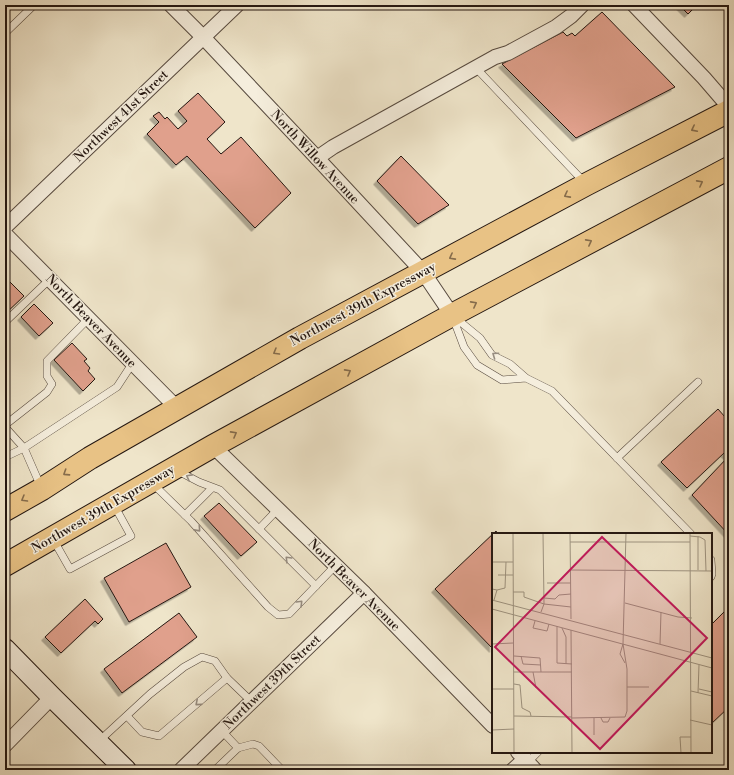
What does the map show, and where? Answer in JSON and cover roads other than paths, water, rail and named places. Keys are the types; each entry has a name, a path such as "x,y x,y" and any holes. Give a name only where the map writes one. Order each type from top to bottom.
{"highway":[{"name":"Northwest 39th Expressway","path":"5,510 42,489 90,458 300,338 587,184 729,111"},
{"name":"Northwest 39th Expressway","path":"5,565 213,446 452,315 729,168"}],"main road":[{"path":"5,649 126,770"}],"street":[{"name":"North Willow Avenue","path":"171,5 203,37 423,272 452,315"},
{"name":"Northwest 41st Street","path":"5,227 237,5"},
{"path":"317,158 332,148 495,57 508,52 556,27 571,16 582,5"},
{"path":"634,5 704,78 729,107"},
{"name":"North Beaver Avenue","path":"5,234 177,408"},
{"name":"North Beaver Avenue","path":"213,446 364,594 492,725"},
{"name":"Northwest 39th Street","path":"181,770 364,594"},
{"path":"5,744 52,697"},
{"path":"513,770 526,761"}],"lane":[{"path":"5,33 34,5"},
{"path":"476,68 587,184"},
{"path":"5,322 50,279"},
{"path":"452,315 464,347 477,365 502,380 526,378"},
{"path":"452,315 480,338 492,355 510,364 526,378 552,391 690,533"},
{"path":"42,489 24,448 5,426 47,392 52,384 47,376 47,361 88,319"},
{"path":"5,457 24,448 117,387 132,364"},
{"path":"617,458 698,382"},
{"path":"173,469 212,488 220,490 316,586"},
{"path":"151,481 185,515 268,607 278,615 289,614 335,566"},
{"path":"185,515 212,488"},
{"path":"52,537 70,569 131,536 113,503"},
{"path":"259,529 278,509"},
{"path":"98,742 150,694 184,666 202,657 215,661 227,678 252,702"},
{"path":"127,716 142,732 159,736 227,678"},
{"path":"222,731 238,748"},
{"path":"215,770 238,748 253,744 259,746 282,770"},
{"path":"526,761 537,753"}]}
